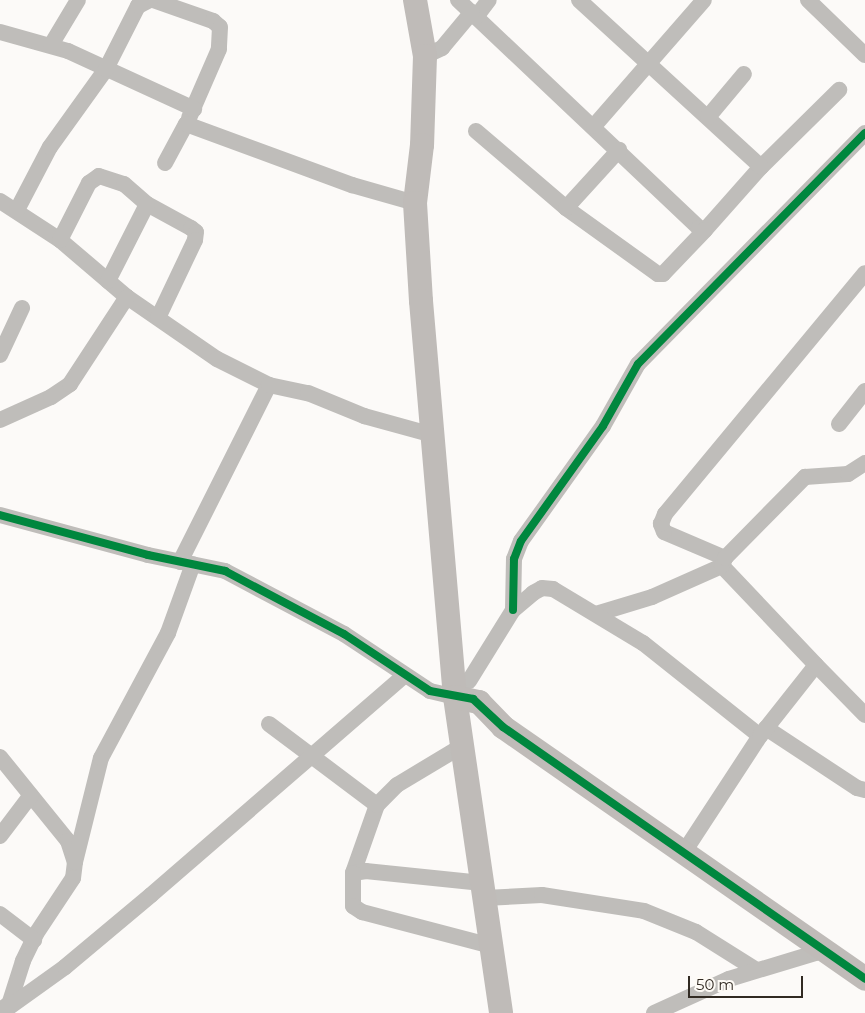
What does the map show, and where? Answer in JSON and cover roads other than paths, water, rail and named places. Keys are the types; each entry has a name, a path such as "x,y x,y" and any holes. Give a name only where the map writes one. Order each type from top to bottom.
{"main road":[{"path":"416,0 425,56 422,146 415,202 433,435 459,684 462,746 501,1013"},
{"path":"459,684 503,727 865,978"}],"street":[{"path":"50,45 78,0"},
{"path":"458,0 594,126 699,228 705,230"},
{"path":"425,56 442,48 489,0"},
{"path":"594,126 704,0"},
{"path":"808,0 865,55"},
{"path":"17,210 50,147 106,69 141,1 213,21 220,28 219,49 194,108 165,163"},
{"path":"587,3 761,167"},
{"path":"0,32 50,45 194,108"},
{"path":"708,117 744,74"},
{"path":"476,131 566,208 658,274 663,274 761,167 838,90"},
{"path":"186,124 352,185 415,202"},
{"path":"513,610 514,559 521,541 603,426 638,364 865,133"},
{"path":"566,208 619,150"},
{"path":"60,240 92,178 116,180 147,204 196,232 158,318"},
{"path":"0,201 17,210 60,240 127,297 218,358 269,385 308,393 364,416 433,435"},
{"path":"108,281 147,204"},
{"path":"865,273 665,514 661,524 664,532 724,562 816,665 865,715"},
{"path":"0,420 62,392 70,384 127,297"},
{"path":"0,355 22,308"},
{"path":"3,1007 34,940 73,878 75,862 101,758 168,633 187,563 269,385"},
{"path":"839,424 865,391"},
{"path":"596,614 634,604 724,562 806,477 848,474 865,463"},
{"path":"0,515 225,571 344,634 430,691 459,684 523,599 542,588 553,589 643,643 763,732 857,788 865,790"},
{"path":"684,852 763,732 816,665"},
{"path":"3,1007 65,967 314,756 405,674"},
{"path":"269,724 377,805"},
{"path":"462,746 397,785 377,805 353,873 353,906 362,912 492,946"},
{"path":"0,757 68,842 75,862"},
{"path":"0,836 31,795"},
{"path":"353,873 366,871 484,890 542,895 644,911 696,932 755,969"},
{"path":"0,914 34,940"},
{"path":"654,1013 755,969 815,953 820,947"}]}
